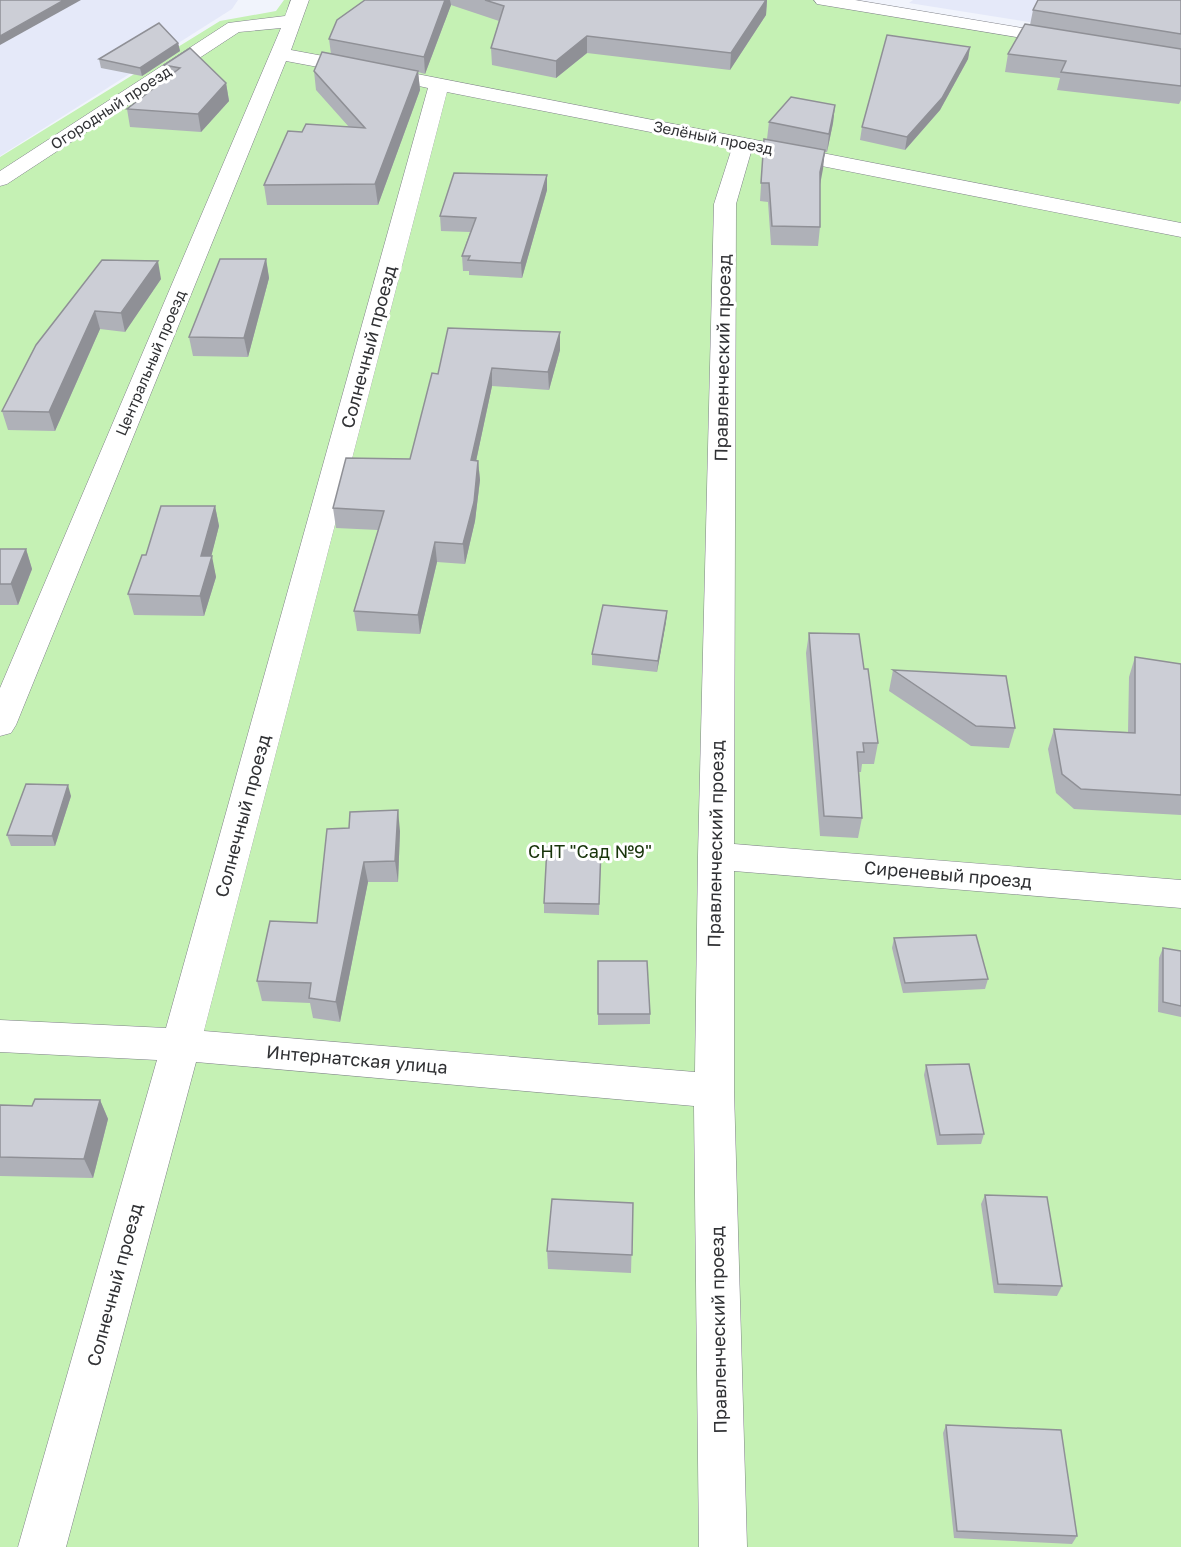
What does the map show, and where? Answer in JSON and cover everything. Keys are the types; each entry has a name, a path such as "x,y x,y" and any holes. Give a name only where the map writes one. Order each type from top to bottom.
{"street":[{"path":"823,0 1087,44"},
{"name":"Центральный проезд","path":"0,725 296,11"},
{"name":"Огородный проезд","path":"0,180 234,27 296,11"},
{"name":"Зелёный проезд","path":"280,54 1181,230"},
{"name":"Солнечный проезд","path":"42,1547 181,1045 439,84"},
{"name":"Правленческий проезд","path":"723,1547 714,1091 715,856 725,204 743,144"},
{"name":"Сиреневый проезд","path":"715,856 1181,894"},
{"name":"Интернатская улица","path":"0,1035 181,1045 714,1091"}],"shaded area":[{"path":"0,0 238,0 232,9 0,156"},
{"path":"913,0 1181,0 1124,37 909,3"}],"green space":[{"name":"СНТ \"Сад №9\"","path":"284,0 821,0 1181,57 1181,1547 0,1547 0,157 220,21 276,11"}],"building":[{"path":"0,0 64,0 0,36"},
{"path":"365,0 445,0 424,57 329,39 337,20"},
{"path":"485,0 766,0 731,53 587,36 556,61 491,48 504,6"},
{"path":"1038,0 1181,0 1181,34 1033,10"},
{"path":"159,23 178,43 140,68 99,59"},
{"path":"1025,24 1181,49 1181,86 1061,72 1066,61 1008,54"},
{"path":"887,35 970,47 942,98 907,137 862,127"},
{"path":"190,48 226,83 198,114 127,109 180,68 164,65"},
{"path":"322,52 418,71 375,184 264,185 288,131 302,132 306,124 365,128 314,71"},
{"path":"791,97 835,105 829,134 769,122"},
{"path":"764,139 825,150 820,172 820,227 772,226 769,183 761,183"},
{"path":"454,173 547,175 521,263 468,260 470,256 462,256 476,218 440,216"},
{"path":"220,259 266,259 244,338 189,337"},
{"path":"102,260 158,261 121,313 95,311 49,412 2,411 36,345"},
{"path":"448,328 560,332 548,372 492,368 471,460 478,461 474,502 463,544 435,542 418,615 354,611 384,511 333,508 346,458 410,459 432,373 438,374"},
{"path":"161,506 215,506 201,556 212,556 200,596 128,594 142,555 146,555"},
{"path":"0,549 26,549 11,584 0,584"},
{"path":"603,605 667,611 658,661 592,654"},
{"path":"809,633 859,634 864,669 868,669 878,743 863,743 864,752 857,752 862,818 824,816"},
{"path":"1135,657 1181,664 1181,795 1081,789 1062,774 1054,729 1135,733"},
{"path":"893,670 1006,676 1015,728 976,726"},
{"path":"26,784 68,785 52,836 7,835"},
{"path":"398,810 395,861 364,862 336,1002 309,998 311,983 257,981 270,921 317,923 327,829 349,828 350,812"},
{"path":"547,847 601,848 599,904 544,903"},
{"path":"976,935 988,979 905,983 894,938"},
{"path":"1163,948 1181,951 1181,1006 1163,1002"},
{"path":"598,961 647,961 650,1014 598,1014"},
{"path":"969,1064 984,1134 940,1135 926,1065"},
{"path":"35,1099 100,1100 84,1159 0,1157 0,1105 32,1106"},
{"path":"985,1195 1047,1197 1062,1286 998,1284"},
{"path":"552,1199 633,1203 632,1255 547,1251"},
{"path":"946,1425 1061,1430 1077,1536 957,1531"}]}
